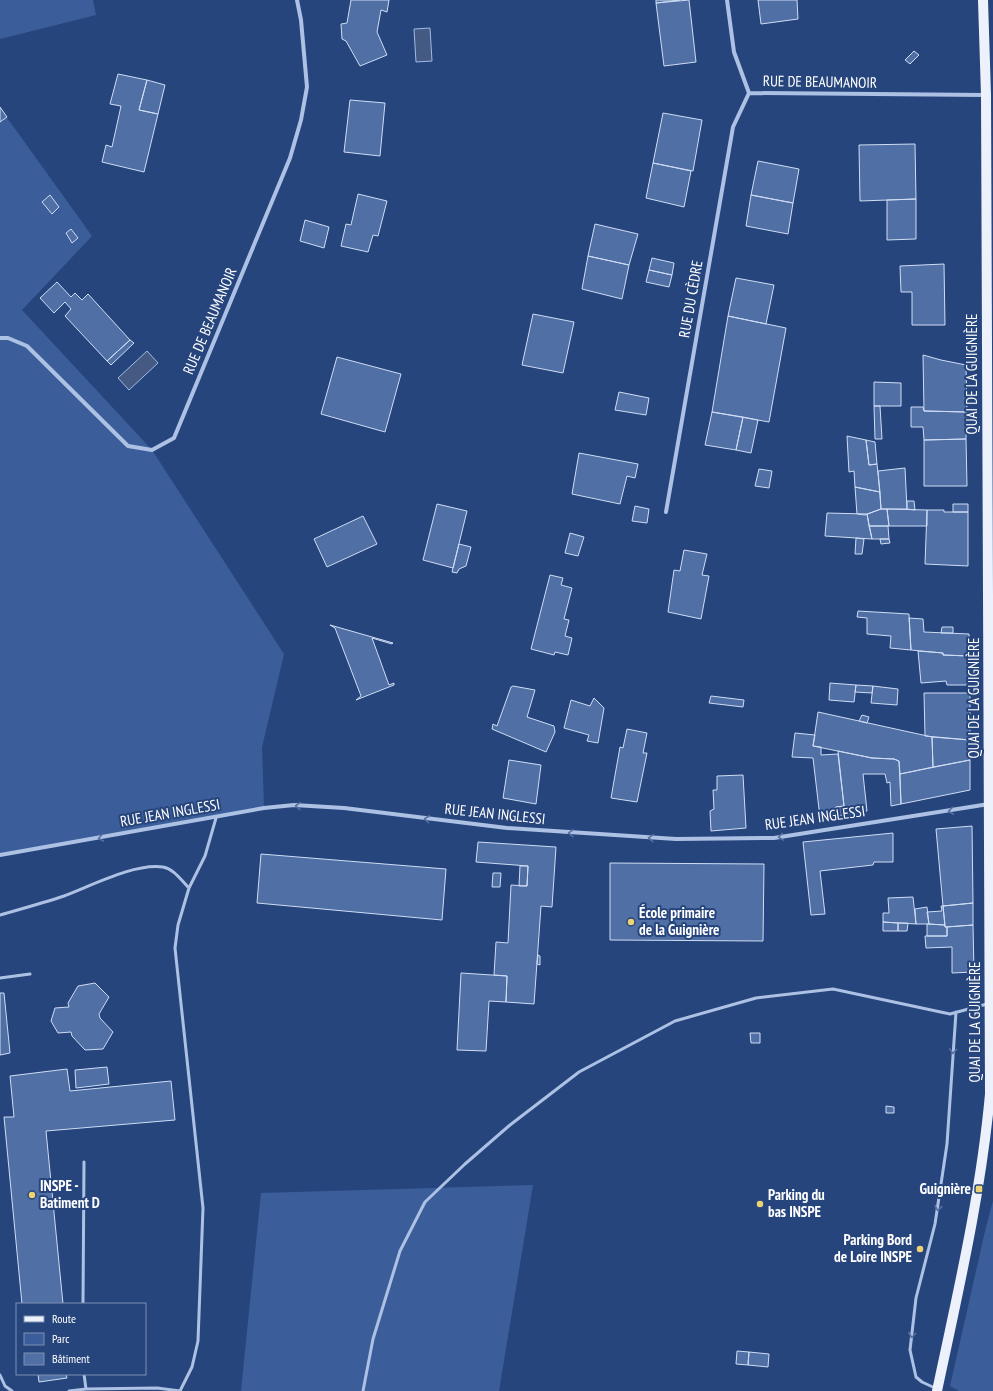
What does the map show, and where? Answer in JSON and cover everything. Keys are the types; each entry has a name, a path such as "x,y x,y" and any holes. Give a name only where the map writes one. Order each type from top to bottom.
{"main road":[{"name":"QUAI DE LA GUIGNIÈRE","path":"938,1390 976,1202 985,1148 990,1094 991,1003 986,95 983,0"}],"street":[{"name":"RUE DE BEAUMANOIR","path":"0,338 8,338 27,346 128,446 152,450 174,438 290,158 301,120 307,87 301,20 297,0"},
{"name":"RUE DE BEAUMANOIR","path":"728,0 734,52 749,93 986,95"},
{"name":"RUE DU CÈDRE","path":"666,512 733,127 749,93"},
{"name":"RUE JEAN INGLESSI","path":"0,855 216,818 264,808 294,805 344,808 507,828 610,836 676,839 774,838 989,804"}],"lane":[{"path":"68,1391 86,1389 157,1388 180,1391 192,1367 198,1341 203,1250 203,1208 176,948 178,925 189,888 205,856 216,818"},
{"path":"0,915 148,867 164,868 175,873 189,888"},
{"path":"0,978 30,974"},
{"path":"363,1391 373,1339 400,1251 425,1202 465,1164 510,1125 579,1072 675,1021 756,998 833,989 950,1014 991,1003"},
{"path":"938,1390 922,1382 916,1376 910,1350 916,1298 935,1224 947,1144 956,1012"},
{"path":"83,1303 84,1162"},
{"path":"0,1374 5,1386 12,1391"},
{"path":"84,1375 86,1389"}],"green space":[{"path":"0,0 93,0 96,15 0,39"},
{"path":"0,108 92,236 22,310 152,450 284,654 262,747 264,808 0,855"},
{"path":"533,1185 499,1391 241,1391 261,1193"},
{"path":"993,1201 993,1391 959,1391 950,1386"}],"shaded area":[{"path":"430,28 432,61 416,62 414,29"},
{"path":"147,351 158,363 129,390 118,378"}],"building":[{"path":"351,0 389,0 387,12 381,10 377,32 387,55 360,66 346,41 342,39 341,24 347,23"},
{"path":"656,0 680,0 656,3"},
{"path":"689,0 696,62 664,66 656,3"},
{"path":"758,0 797,0 798,19 761,24"},
{"path":"914,51 919,55 910,64 905,60"},
{"path":"118,74 147,80 139,110 158,114 144,172 102,162 106,145 112,147 121,106 110,104"},
{"path":"147,80 165,85 158,114 139,110"},
{"path":"350,100 385,103 380,156 344,152"},
{"path":"0,107 7,117 0,122"},
{"path":"663,113 702,120 693,171 653,163"},
{"path":"915,144 916,199 860,201 859,145"},
{"path":"758,161 799,169 793,203 751,195"},
{"path":"653,163 691,171 684,207 646,198"},
{"path":"358,194 387,201 378,236 373,235 368,252 341,246 346,224 351,225"},
{"path":"50,195 59,207 52,214 42,202"},
{"path":"751,195 793,203 788,234 746,226"},
{"path":"916,199 916,239 887,240 887,200"},
{"path":"305,220 329,227 324,248 300,241"},
{"path":"595,224 638,234 629,265 588,256"},
{"path":"71,229 78,238 72,243 66,233"},
{"path":"588,256 629,265 622,299 582,289"},
{"path":"652,258 674,263 672,275 649,270"},
{"path":"944,264 945,325 912,325 912,292 901,292 900,266"},
{"path":"649,270 672,275 669,287 646,282"},
{"path":"736,278 774,285 766,324 728,316"},
{"path":"57,282 71,297 75,293 82,300 88,294 130,340 107,361 65,316 71,309 65,302 54,313 40,298"},
{"path":"533,314 574,322 563,373 522,365"},
{"path":"728,316 786,328 769,422 712,412"},
{"path":"130,340 134,343 111,365 107,361"},
{"path":"923,355 966,365 967,412 924,411"},
{"path":"337,357 401,374 385,432 321,414"},
{"path":"874,382 901,383 901,406 874,406"},
{"path":"619,392 649,398 646,415 615,410"},
{"path":"874,406 880,406 882,439 875,439"},
{"path":"911,407 923,407 924,411 967,412 966,439 924,440 923,427 911,427"},
{"path":"712,412 743,417 736,450 705,445"},
{"path":"743,417 758,420 751,453 736,450"},
{"path":"847,436 866,440 869,465 877,464 880,492 855,487 854,471 849,472"},
{"path":"966,439 967,486 924,486 924,440"},
{"path":"866,440 875,442 877,464 869,465"},
{"path":"579,453 638,464 635,478 627,476 620,504 572,494"},
{"path":"905,468 907,509 881,509 878,471"},
{"path":"759,469 772,471 769,488 755,486"},
{"path":"855,487 880,492 881,509 865,515 857,514"},
{"path":"907,501 914,501 915,510 907,509"},
{"path":"437,504 467,511 453,568 423,560"},
{"path":"953,504 968,504 968,512 953,512"},
{"path":"635,506 649,509 647,523 632,521"},
{"path":"881,509 887,509 889,526 869,526 867,514"},
{"path":"887,509 927,510 927,526 889,526"},
{"path":"927,510 968,512 968,566 925,564"},
{"path":"827,513 867,514 872,539 825,536"},
{"path":"363,516 377,544 327,567 314,539"},
{"path":"869,526 888,526 889,539 872,539"},
{"path":"570,533 584,537 578,556 565,553"},
{"path":"856,538 864,539 862,554 855,554"},
{"path":"880,539 889,539 890,543 881,544"},
{"path":"459,544 471,547 466,566 459,569 457,573 452,572"},
{"path":"684,550 707,554 702,575 709,576 701,619 668,612 674,570 680,571"},
{"path":"550,575 563,578 561,585 572,588 564,619 569,620 565,636 572,638 568,655 555,652 554,655 531,649"},
{"path":"858,611 909,614 911,650 890,648 891,636 867,634 867,618 857,617"},
{"path":"909,618 923,619 924,632 969,634 969,656 943,655 943,653 911,650"},
{"path":"330,625 393,643 392,644 372,638 389,685 394,683 394,685 356,700 361,696 335,628"},
{"path":"942,627 953,627 953,633 941,633"},
{"path":"918,651 943,653 943,655 969,656 969,685 947,685 946,681 921,683"},
{"path":"830,683 856,685 854,702 829,700"},
{"path":"856,685 873,686 872,693 855,692"},
{"path":"513,686 535,690 527,717 554,726 555,732 546,752 492,729 493,724 497,726 511,687"},
{"path":"873,686 898,689 897,705 871,703"},
{"path":"924,693 970,693 970,740 925,736"},
{"path":"711,696 744,700 743,707 709,703"},
{"path":"594,698 604,708 598,743 587,741 589,735 564,728 571,700 590,706"},
{"path":"818,712 932,737 933,767 900,774 899,761 894,759 872,758 813,746"},
{"path":"862,715 869,717 867,723 859,721"},
{"path":"627,729 647,733 643,753 647,753 637,802 611,798 620,747 623,748"},
{"path":"795,733 815,735 813,746 821,747 821,755 838,754 844,806 836,807 837,816 822,818 819,809 813,758 792,757"},
{"path":"932,737 970,740 970,760 933,767"},
{"path":"838,751 872,758 894,759 899,761 901,804 891,806 890,782 887,783 885,774 863,774 867,811 837,816 836,807 844,806"},
{"path":"509,760 541,765 536,804 503,798"},
{"path":"970,760 970,790 901,804 900,774"},
{"path":"743,775 746,828 711,831 710,811 714,809 713,790 717,790 717,776"},
{"path":"972,826 973,903 943,906 936,829"},
{"path":"893,833 893,862 874,862 873,865 820,871 825,914 811,915 803,842"},
{"path":"478,842 556,847 552,907 541,906 534,1004 506,1002 507,976 494,975 496,942 508,943 511,885 527,886 528,866 476,862"},
{"path":"261,854 446,869 442,920 257,903"},
{"path":"610,863 764,864 763,941 610,940"},
{"path":"520,866 528,866 527,886 519,886"},
{"path":"493,873 501,873 500,887 492,887"},
{"path":"913,897 916,924 883,922 883,913 889,913 888,898"},
{"path":"973,903 973,925 945,927 943,906"},
{"path":"941,906 943,906 945,925 929,924 927,912 942,911"},
{"path":"927,907 929,924 916,924 915,909"},
{"path":"883,922 898,923 898,931 883,931"},
{"path":"898,923 908,923 907,931 898,931"},
{"path":"927,924 945,925 945,927 947,927 947,936 927,936"},
{"path":"973,925 974,972 952,973 952,947 926,948 925,936 947,936 947,927"},
{"path":"538,955 540,956 540,965 537,964"},
{"path":"461,973 507,976 506,1002 489,1001 486,1051 457,1050"},
{"path":"95,983 109,997 99,1014 100,1018 113,1032 103,1049 85,1050 72,1036 71,1032 58,1033 51,1021 55,1008 69,1007 68,1003 78,986"},
{"path":"0,993 4,993 10,1053 0,1055"},
{"path":"750,1033 760,1033 760,1043 751,1043"},
{"path":"107,1067 109,1084 76,1088 75,1070"},
{"name":"INSPE - Batiment D","path":"67,1069 70,1091 171,1081 175,1120 46,1131 63,1303 22,1303 4,1117 14,1117 10,1076"},
{"path":"886,1106 894,1107 894,1113 886,1113"},
{"path":"737,1351 749,1352 748,1365 736,1364"},
{"path":"749,1352 769,1354 768,1367 748,1365"},
{"path":"38,1375 66,1375 67,1378 39,1382"}],"place":[{"name":"École primaire de la Guignière","path":"631,922"},
{"name":"Guignière","path":"979,1189"},
{"name":"INSPE - Batiment D","path":"32,1195"},
{"name":"Parking du bas INSPE","path":"760,1204"},
{"name":"Parking Bord de Loire INSPE","path":"920,1249"}]}
